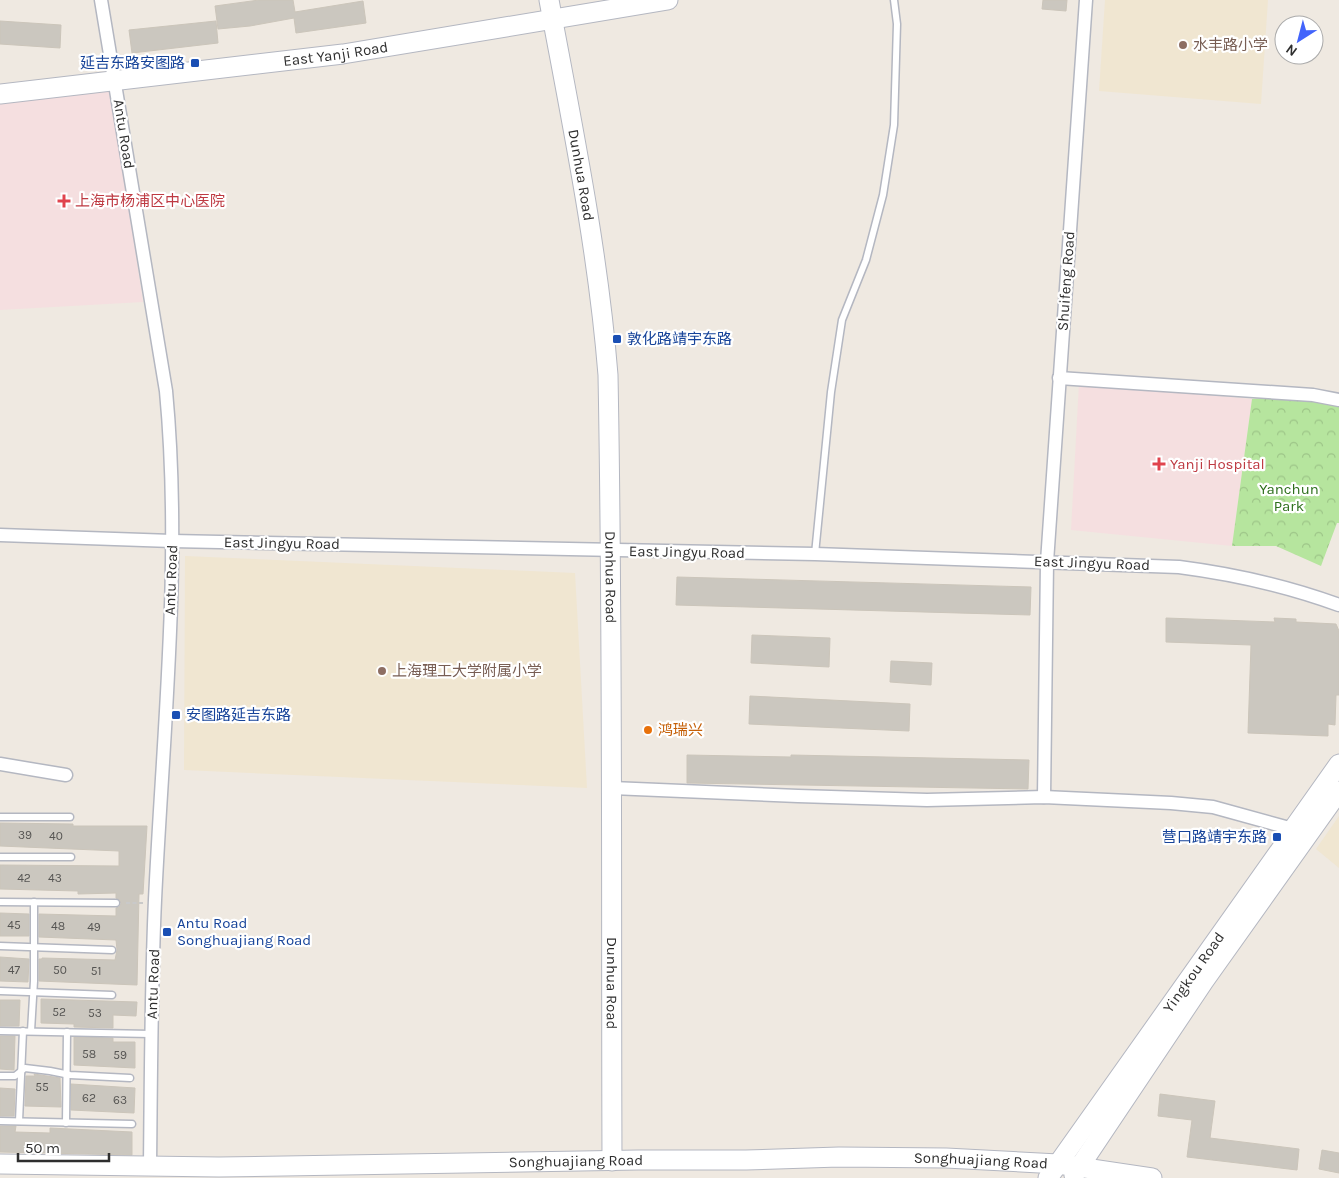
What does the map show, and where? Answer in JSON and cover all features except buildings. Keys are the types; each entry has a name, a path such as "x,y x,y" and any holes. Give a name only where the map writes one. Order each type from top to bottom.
{"main road":[{"name":"Dunhua Road","path":"549,0 589,223 608,375 611,550 612,1161"},
{"name":"East Yanji Road","path":"0,94 353,53 668,0"},
{"name":"Yingkou Road","path":"1053,1171 1339,764"},
{"name":"Yingkou Road","path":"1076,1172 1204,981 1339,791"},
{"name":"Songhuajiang Road","path":"0,1164 219,1167 774,1160 839,1157 946,1158 1053,1171 1152,1178"}],"street":[{"name":"Antu Road","path":"101,0 166,390 170,426 172,541 166,713 155,902 150,1165"},
{"name":"Shuifeng Road","path":"1044,796 1047,562 1086,0"},
{"path":"1059,378 1313,394 1339,400"},
{"name":"East Jingyu Road","path":"0,535 172,541 815,554 1179,567 1210,571 1300,591 1339,604"},
{"path":"0,764 66,775"},
{"path":"612,788 927,800 1044,796 1171,803 1213,807 1293,829"}],"lane":[{"path":"815,554 831,392 842,320 866,260 883,195 894,125 897,24 894,0"},
{"path":"0,817 70,818"},
{"path":"0,857 71,857"},
{"path":"0,902 116,903"},
{"path":"31,1031 34,902"},
{"path":"0,946 112,950"},
{"path":"0,991 112,995"},
{"path":"0,1031 151,1034"},
{"path":"19,1122 23,1031"},
{"path":"66,1123 67,1032"},
{"path":"0,1076 15,1076 24,1068 67,1074 130,1078"},
{"path":"0,1121 132,1124"}],"path":[{"path":"116,903 155,902"}],"shaded area":[{"name":"水丰路小学","path":"1105,0 1268,0 1261,104 1099,91"},
{"name":"上海市杨浦区中心医院","path":"111,88 143,302 0,310 0,99"},
{"name":"Yanji Hospital","path":"1079,383 1252,399 1232,546 1071,530"},
{"name":"上海理工大学附属小学","path":"185,556 575,573 587,788 184,770"},
{"path":"1339,816 1339,868 1316,849"}],"green space":[{"name":"Yanchun Park","path":"1291,395 1339,400 1339,523 1337,523 1321,566 1276,546 1232,546 1252,399"}],"place":[{"name":"水丰路小学","path":"1183,45"},
{"name":"延吉东路安图路","path":"195,63"},
{"name":"上海市杨浦区中心医院","path":"64,201"},
{"name":"敦化路靖宇东路","path":"617,339"},
{"name":"Yanji Hospital","path":"1159,464"},
{"name":"上海理工大学附属小学","path":"382,671"},
{"name":"安图路延吉东路","path":"176,715"},
{"name":"鸿瑞兴","path":"648,730"},
{"name":"营口路靖宇东路","path":"1277,837"},
{"name":"Antu Road Songhuajiang Road","path":"167,932"}]}
